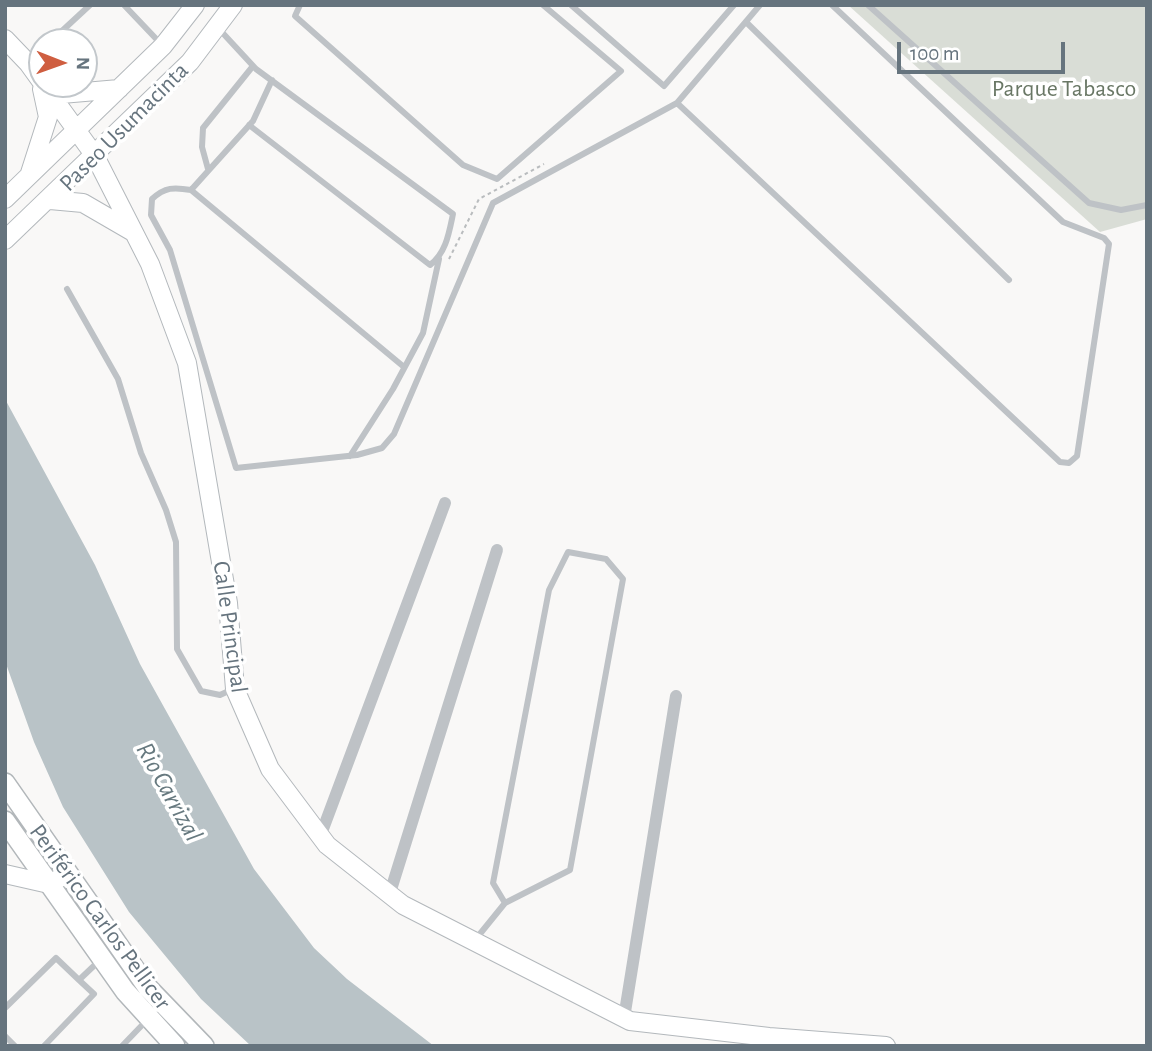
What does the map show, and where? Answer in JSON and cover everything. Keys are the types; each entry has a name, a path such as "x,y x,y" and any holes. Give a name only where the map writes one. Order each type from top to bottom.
{"main road":[{"name":"Paseo Usumacinta","path":"5,200 163,46 195,5"},
{"name":"Paseo Usumacinta","path":"5,240 50,200 190,62 233,5"},
{"name":"Calle Principal","path":"5,39 28,63"},
{"path":"98,89 119,89"},
{"path":"29,177 48,117 47,98"},
{"name":"Calle Principal","path":"52,98 95,156 134,232 150,264 187,363 228,603 235,689 270,769 320,837 389,896 473,943 624,1018 769,1037 886,1046"},
{"path":"50,200 83,204 134,232"},
{"name":"Periférico Carlos Pellicer","path":"5,783 148,989 204,1046"},
{"path":"5,821 102,959 148,1019 175,1046"},
{"path":"5,874 49,884 67,874"}],"street":[{"path":"320,837 445,503"},
{"path":"389,896 497,550"},
{"path":"624,1018 676,696"}],"lane":[{"path":"65,28 90,5"},
{"path":"124,5 163,46"},
{"path":"300,5 295,16 463,165 497,179 621,71 543,5"},
{"path":"571,5 664,86 734,5"},
{"path":"404,367 191,190 176,187 162,190 152,199 151,215 170,250 236,468 350,456 382,448 394,434 493,203 677,103 760,5"},
{"path":"677,103 1060,462 1069,463 1077,456 1109,244 1104,239 1063,222 832,5"},
{"path":"867,5 1089,203 1121,210 1147,205"},
{"path":"578,33 589,21"},
{"path":"746,22 1009,280"},
{"path":"218,28 253,66 453,214 449,236 439,259 423,333 350,456"},
{"path":"208,169 201,147 203,128 253,66"},
{"path":"191,190 249,125 272,80"},
{"path":"249,125 430,265 439,259"},
{"path":"67,289 118,379 141,453 166,510 176,542 177,649 201,691 220,695 235,689"},
{"path":"473,943 505,903 570,870 623,579 606,559 568,552 549,590 493,883 505,903"},
{"path":"5,1008 55,958 79,980 94,995 44,1046"},
{"path":"79,980 102,959"},
{"path":"122,1046 148,1019"},
{"path":"5,1036 15,1046"}],"green space":[{"name":"Parque Tabasco","path":"848,5 1147,5 1147,219 1100,232"}],"water":[{"name":"Rio Carrizal","path":"5,399 95,565 140,664 254,869 314,948 347,979 434,1046 251,1046 201,999 129,912 63,807 34,742 5,661"}]}
